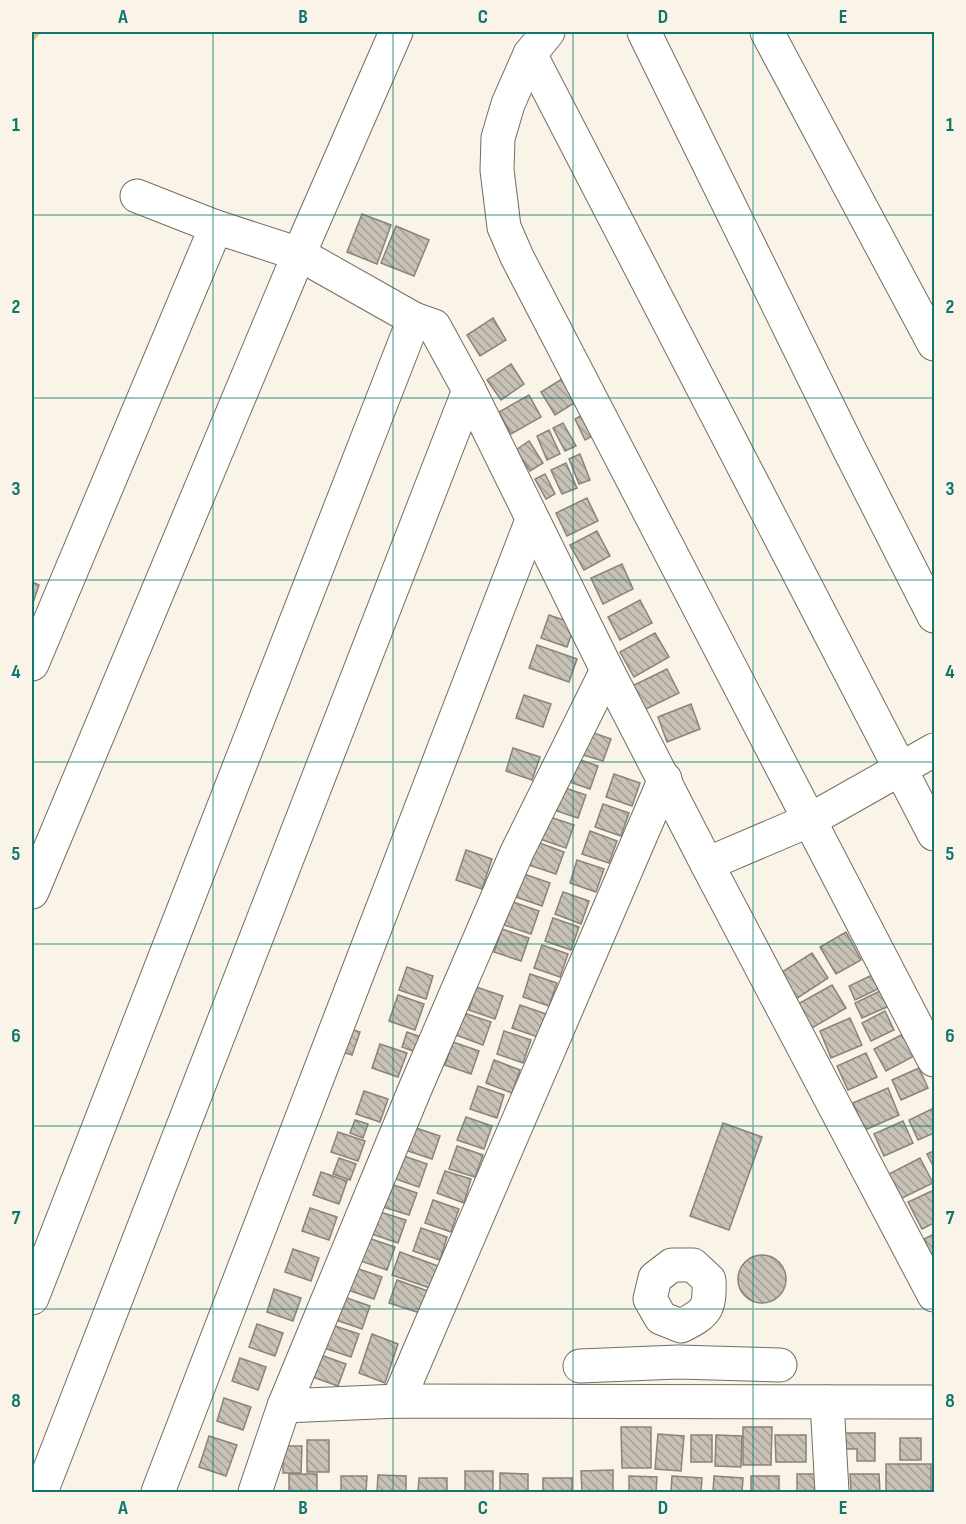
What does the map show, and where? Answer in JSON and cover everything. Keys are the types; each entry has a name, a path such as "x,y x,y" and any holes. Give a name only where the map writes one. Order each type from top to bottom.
{"street":[{"path":"32,892 299,254 396,32"},
{"path":"644,32 849,449 934,616"},
{"path":"767,32 934,344"},
{"path":"539,43 934,834"},
{"path":"539,43 508,104 498,138 497,170 504,227 934,1060"},
{"path":"137,196 216,227 299,254 414,319 434,326 470,390 532,520 707,864 934,1295"},
{"path":"32,664 216,227"},
{"path":"32,1298 414,319"},
{"path":"41,1492 470,390"},
{"path":"158,1492 532,520"},
{"path":"255,1492 284,1406 517,852 607,670"},
{"path":"707,864 810,820 934,750"},
{"path":"398,1401 665,779"},
{"path":"675,1401 681,1326"},
{"path":"580,1366 678,1362 780,1365"},
{"path":"284,1406 398,1401 934,1402"},
{"path":"827,1402 832,1492"}],"building":[{"path":"362,214 391,225 377,264 347,252"},
{"path":"396,226 429,240 414,276 381,263"},
{"path":"493,318 506,340 480,356 467,335"},
{"path":"511,364 524,384 501,400 487,380"},
{"path":"565,377 579,400 555,415 541,392"},
{"path":"529,395 541,417 511,434 499,412"},
{"path":"584,414 594,435 585,440 575,419"},
{"path":"563,423 576,446 565,451 553,428"},
{"path":"549,430 560,454 547,460 537,436"},
{"path":"529,441 543,463 530,471 516,450"},
{"path":"580,454 590,480 579,484 569,459"},
{"path":"566,463 577,488 562,494 551,470"},
{"path":"545,474 555,494 546,499 535,479"},
{"path":"587,498 598,521 567,536 556,513"},
{"path":"597,531 610,556 584,570 570,545"},
{"path":"622,564 633,589 603,604 591,578"},
{"path":"32,582 39,585 32,606"},
{"path":"640,600 652,623 620,640 608,617"},
{"path":"549,615 575,624 567,647 541,638"},
{"path":"655,633 669,657 634,677 620,652"},
{"path":"537,645 577,659 569,682 529,668"},
{"path":"667,669 679,693 644,710 632,686"},
{"path":"524,695 551,704 543,727 516,718"},
{"path":"691,704 700,729 667,742 658,717"},
{"path":"585,730 611,739 603,761 577,753"},
{"path":"513,748 540,757 532,780 506,771"},
{"path":"572,757 598,766 590,789 564,780"},
{"path":"614,774 640,783 632,806 606,797"},
{"path":"559,786 586,795 578,818 551,809"},
{"path":"603,804 629,813 621,836 595,827"},
{"path":"547,816 574,825 566,848 540,839"},
{"path":"590,831 617,841 609,863 582,854"},
{"path":"537,842 564,852 556,874 529,865"},
{"path":"466,850 492,859 482,889 456,880"},
{"path":"577,860 604,869 596,892 570,883"},
{"path":"524,874 550,883 542,906 516,897"},
{"path":"563,892 589,901 581,924 555,914"},
{"path":"513,902 539,911 531,934 504,925"},
{"path":"553,918 579,927 571,950 545,941"},
{"path":"502,929 529,938 521,961 494,952"},
{"path":"846,932 861,960 836,974 820,947"},
{"path":"542,945 568,954 560,977 534,968"},
{"path":"812,953 828,978 796,999 779,974"},
{"path":"407,967 433,976 426,999 399,990"},
{"path":"530,974 557,983 549,1006 523,997"},
{"path":"872,975 878,989 855,1000 849,986"},
{"path":"832,985 846,1008 812,1028 798,1004"},
{"path":"476,987 503,996 495,1019 469,1010"},
{"path":"882,990 889,1006 862,1018 855,1003"},
{"path":"398,995 424,1004 415,1030 389,1021"},
{"path":"520,1005 546,1014 538,1037 512,1028"},
{"path":"885,1011 894,1030 871,1041 862,1023"},
{"path":"464,1013 491,1022 483,1045 456,1035"},
{"path":"850,1018 862,1045 831,1058 820,1031"},
{"path":"344,1027 360,1032 352,1055 336,1050"},
{"path":"504,1031 531,1040 523,1063 497,1054"},
{"path":"407,1032 421,1037 416,1052 402,1047"},
{"path":"903,1034 914,1056 886,1071 874,1049"},
{"path":"453,1042 479,1051 471,1074 445,1065"},
{"path":"380,1044 407,1053 398,1077 372,1068"},
{"path":"866,1053 877,1077 848,1090 837,1066"},
{"path":"494,1060 520,1070 512,1093 486,1083"},
{"path":"919,1068 928,1088 901,1100 892,1080"},
{"path":"478,1086 504,1095 497,1118 470,1109"},
{"path":"888,1088 899,1115 865,1130 853,1103"},
{"path":"364,1091 388,1099 380,1122 356,1114"},
{"path":"934,1108 934,1133 918,1140 909,1120"},
{"path":"466,1117 492,1126 484,1149 457,1140"},
{"path":"355,1120 368,1124 363,1138 350,1133"},
{"path":"903,1121 913,1143 884,1156 874,1134"},
{"path":"723,1123 762,1137 729,1230 690,1216"},
{"path":"413,1127 440,1136 432,1159 405,1150"},
{"path":"338,1132 365,1141 358,1161 331,1152"},
{"path":"457,1146 483,1155 475,1177 449,1169"},
{"path":"934,1151 934,1168 927,1154"},
{"path":"401,1155 427,1164 419,1187 393,1178"},
{"path":"339,1158 356,1164 350,1180 333,1174"},
{"path":"920,1158 933,1183 898,1200 885,1176"},
{"path":"445,1171 471,1179 464,1203 437,1193"},
{"path":"321,1172 347,1181 339,1204 313,1195"},
{"path":"391,1184 417,1193 409,1215 383,1207"},
{"path":"934,1190 934,1223 922,1229 908,1202"},
{"path":"433,1200 459,1209 451,1232 425,1223"},
{"path":"310,1208 337,1217 329,1240 302,1231"},
{"path":"380,1212 406,1220 398,1243 372,1234"},
{"path":"421,1228 447,1237 440,1260 413,1251"},
{"path":"934,1234 934,1261 924,1239"},
{"path":"368,1238 395,1247 387,1270 361,1261"},
{"path":"293,1249 319,1258 311,1281 285,1272"},
{"path":"400,1252 438,1266 430,1288 392,1275"},
{"path":"762,1255 779,1262 786,1279 779,1296 762,1303 745,1296 738,1279 745,1262"},
{"path":"356,1268 382,1277 374,1299 348,1290"},
{"path":"397,1280 428,1291 420,1313 389,1303"},
{"path":"274,1289 301,1298 293,1321 267,1312"},
{"path":"344,1297 370,1306 362,1329 336,1320"},
{"path":"257,1324 283,1333 275,1356 249,1347"},
{"path":"332,1325 359,1334 351,1357 324,1348"},
{"path":"372,1334 398,1344 385,1383 359,1373"},
{"path":"318,1354 346,1364 338,1386 310,1376"},
{"path":"240,1358 266,1367 258,1390 232,1381"},
{"path":"224,1398 251,1407 243,1430 217,1421"},
{"path":"621,1427 651,1427 651,1468 622,1468"},
{"path":"743,1427 772,1427 771,1465 743,1465"},
{"path":"843,1433 875,1433 875,1461 857,1461 857,1449 843,1449"},
{"path":"658,1434 684,1436 681,1471 655,1469"},
{"path":"691,1435 712,1435 712,1462 691,1462"},
{"path":"716,1435 742,1436 741,1467 715,1466"},
{"path":"775,1435 806,1435 806,1462 776,1462"},
{"path":"209,1436 237,1445 226,1476 199,1467"},
{"path":"900,1438 921,1438 921,1460 900,1460"},
{"path":"307,1440 329,1440 329,1472 307,1472"},
{"path":"283,1446 302,1446 301,1473 283,1473"},
{"path":"886,1464 931,1464 931,1492 886,1492"},
{"path":"613,1470 613,1492 582,1492 581,1471"},
{"path":"465,1471 493,1471 493,1492 465,1492"},
{"path":"500,1473 528,1474 528,1492 500,1492"},
{"path":"289,1474 317,1474 317,1492 289,1492"},
{"path":"797,1474 826,1474 826,1492 797,1492"},
{"path":"850,1474 879,1474 880,1492 851,1492"},
{"path":"378,1475 406,1476 406,1492 377,1492"},
{"path":"341,1476 367,1476 366,1492 341,1492"},
{"path":"629,1476 657,1477 656,1492 629,1492"},
{"path":"672,1476 702,1478 701,1492 671,1492"},
{"path":"714,1476 743,1478 742,1492 713,1492"},
{"path":"751,1476 779,1476 779,1492 751,1492"},
{"path":"419,1478 447,1478 447,1492 418,1492"},
{"path":"543,1478 572,1478 572,1492 543,1492"}],"waterway":[{"path":"32,37 36,32"}]}
